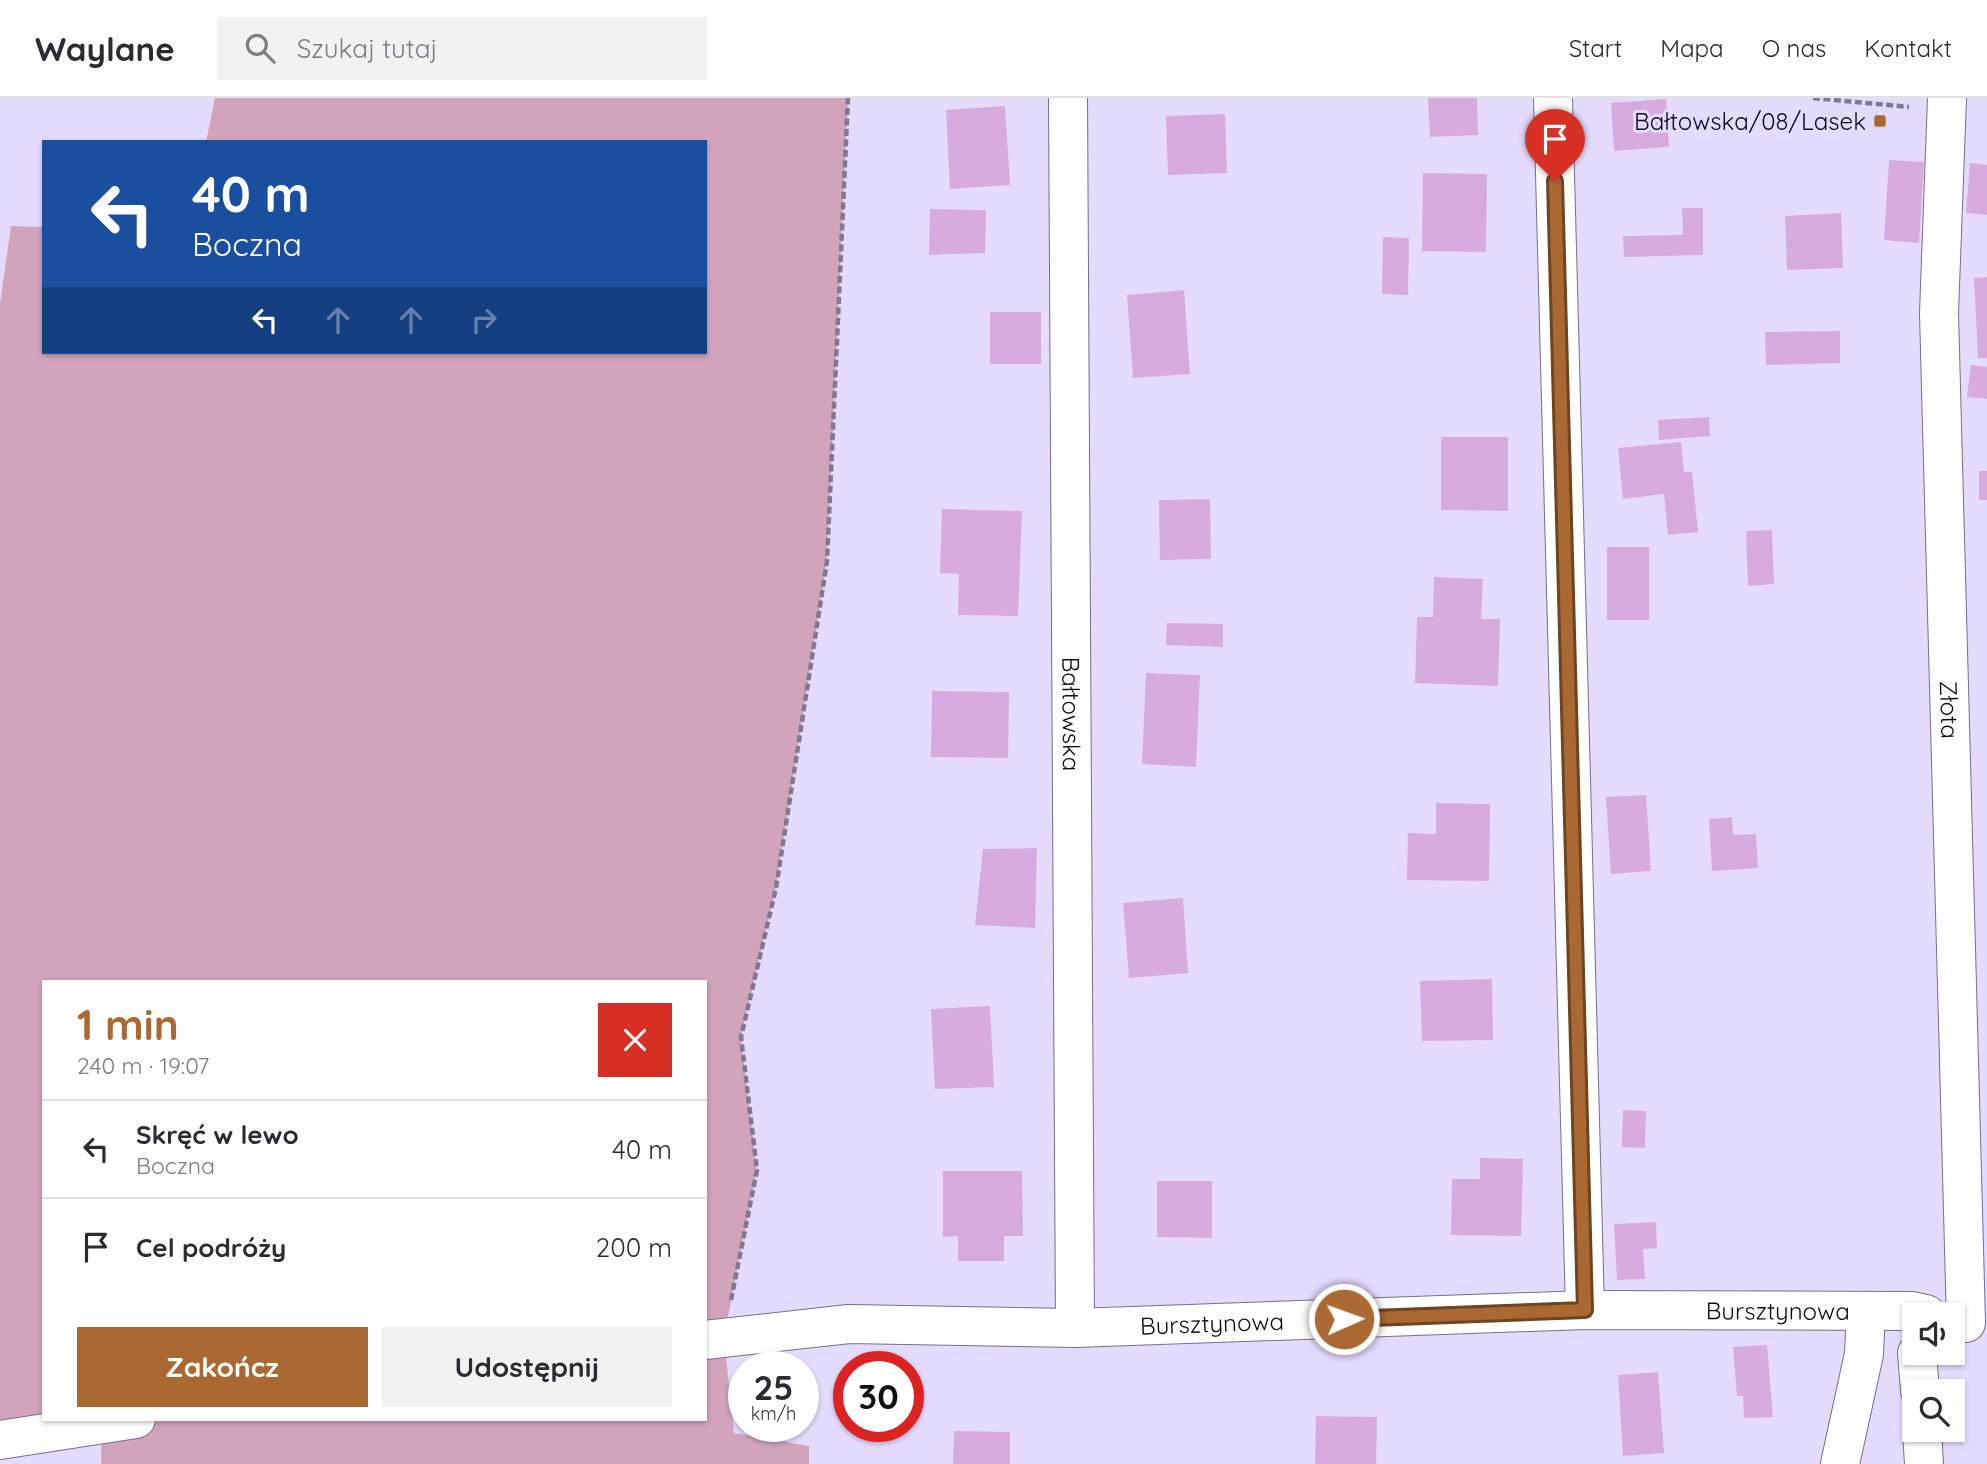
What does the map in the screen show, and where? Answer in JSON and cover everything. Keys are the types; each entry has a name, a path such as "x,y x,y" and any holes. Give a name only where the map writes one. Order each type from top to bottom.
{"street":[{"name":"Bałtowska","path":"1068,98 1075,1328"},
{"path":"1553,98 1585,1310"},
{"name":"Złota","path":"1947,104 1939,325 1969,1322"},
{"name":"Bursztynowa","path":"715,1338 849,1324 1075,1328 1585,1310 1866,1311 1902,1317"},
{"path":"1840,1464 1864,1354 1866,1311"},
{"path":"0,1440 123,1421"},
{"path":"1923,1442 1924,1464"}],"path":[{"path":"715,1338 757,1170 741,1037 776,888 827,561 848,98"},
{"path":"1813,98 1947,104"}],"shaded area":[{"path":"215,98 848,98 827,561 776,888 741,1037 757,1170 724,1337 728,1375 728,1442 786,1442 809,1446 809,1464 101,1464 102,1425 0,1440 0,303 11,226 42,227 42,354 707,354 707,140 206,140"}],"building":[{"path":"1428,98 1477,98 1478,135 1430,137"},
{"path":"1666,99 1669,147 1614,151 1611,103"},
{"path":"1005,106 1010,185 950,189 946,110"},
{"path":"1225,114 1227,173 1168,175 1166,116"},
{"path":"1889,160 1924,162 1919,243 1884,240"},
{"path":"1970,163 1987,165 1987,215 1966,213"},
{"path":"1423,173 1487,174 1486,252 1422,251"},
{"path":"1682,208 1703,208 1703,255 1624,257 1623,236 1683,235"},
{"path":"930,209 986,210 985,253 929,255"},
{"path":"1841,213 1843,268 1787,270 1785,216"},
{"path":"1383,237 1409,238 1408,295 1382,294"},
{"path":"1987,277 1987,358 1978,358 1974,278"},
{"path":"1184,290 1190,374 1133,378 1127,295"},
{"path":"990,312 1041,312 1041,364 990,364"},
{"path":"1840,331 1840,363 1766,365 1765,332"},
{"path":"1971,365 1987,367 1987,399 1967,397"},
{"path":"1709,417 1710,436 1659,440 1658,420"},
{"path":"1441,437 1508,437 1508,511 1441,510"},
{"path":"1681,442 1684,472 1692,472 1698,532 1668,535 1664,494 1623,499 1618,448"},
{"path":"1979,471 1987,471 1987,500 1979,500"},
{"path":"1210,499 1211,559 1160,560 1159,500"},
{"path":"942,509 1022,511 1018,616 958,615 959,574 940,573"},
{"path":"1772,530 1774,584 1748,586 1746,531"},
{"path":"1607,547 1649,547 1649,620 1607,620"},
{"path":"1434,577 1483,579 1481,619 1500,619 1498,686 1415,683 1417,617 1433,617"},
{"path":"1167,623 1223,624 1223,647 1166,645"},
{"path":"1146,673 1200,675 1196,767 1142,764"},
{"path":"932,691 1009,692 1008,758 931,757"},
{"path":"1646,795 1651,871 1611,874 1606,797"},
{"path":"1436,803 1490,804 1489,881 1407,880 1408,833 1436,834"},
{"path":"1732,817 1733,835 1756,834 1758,868 1712,871 1709,819"},
{"path":"1037,848 1035,928 975,925 983,849"},
{"path":"1183,898 1188,973 1129,978 1123,903"},
{"path":"1492,979 1493,1040 1422,1041 1420,981"},
{"path":"990,1006 994,1087 935,1089 931,1009"},
{"path":"1623,1110 1646,1111 1645,1148 1622,1147"},
{"path":"1480,1158 1523,1159 1521,1236 1451,1235 1452,1179 1480,1179"},
{"path":"943,1171 1022,1171 1023,1236 1004,1236 1004,1261 958,1261 958,1236 943,1237"},
{"path":"1157,1181 1212,1181 1212,1238 1157,1237"},
{"path":"1656,1222 1657,1248 1643,1249 1645,1279 1617,1280 1614,1224"},
{"path":"1767,1345 1773,1417 1744,1418 1743,1396 1737,1396 1733,1347"},
{"path":"1658,1372 1664,1453 1623,1456 1618,1375"},
{"path":"1316,1416 1377,1417 1376,1464 1315,1464"},
{"path":"954,1431 1010,1432 1010,1464 953,1464"}],"place":[{"name":"Bałtowska/08/Lasek","path":"1880,121"}],"route":[{"path":"1344,1319 1585,1310 1555,181"}]}
